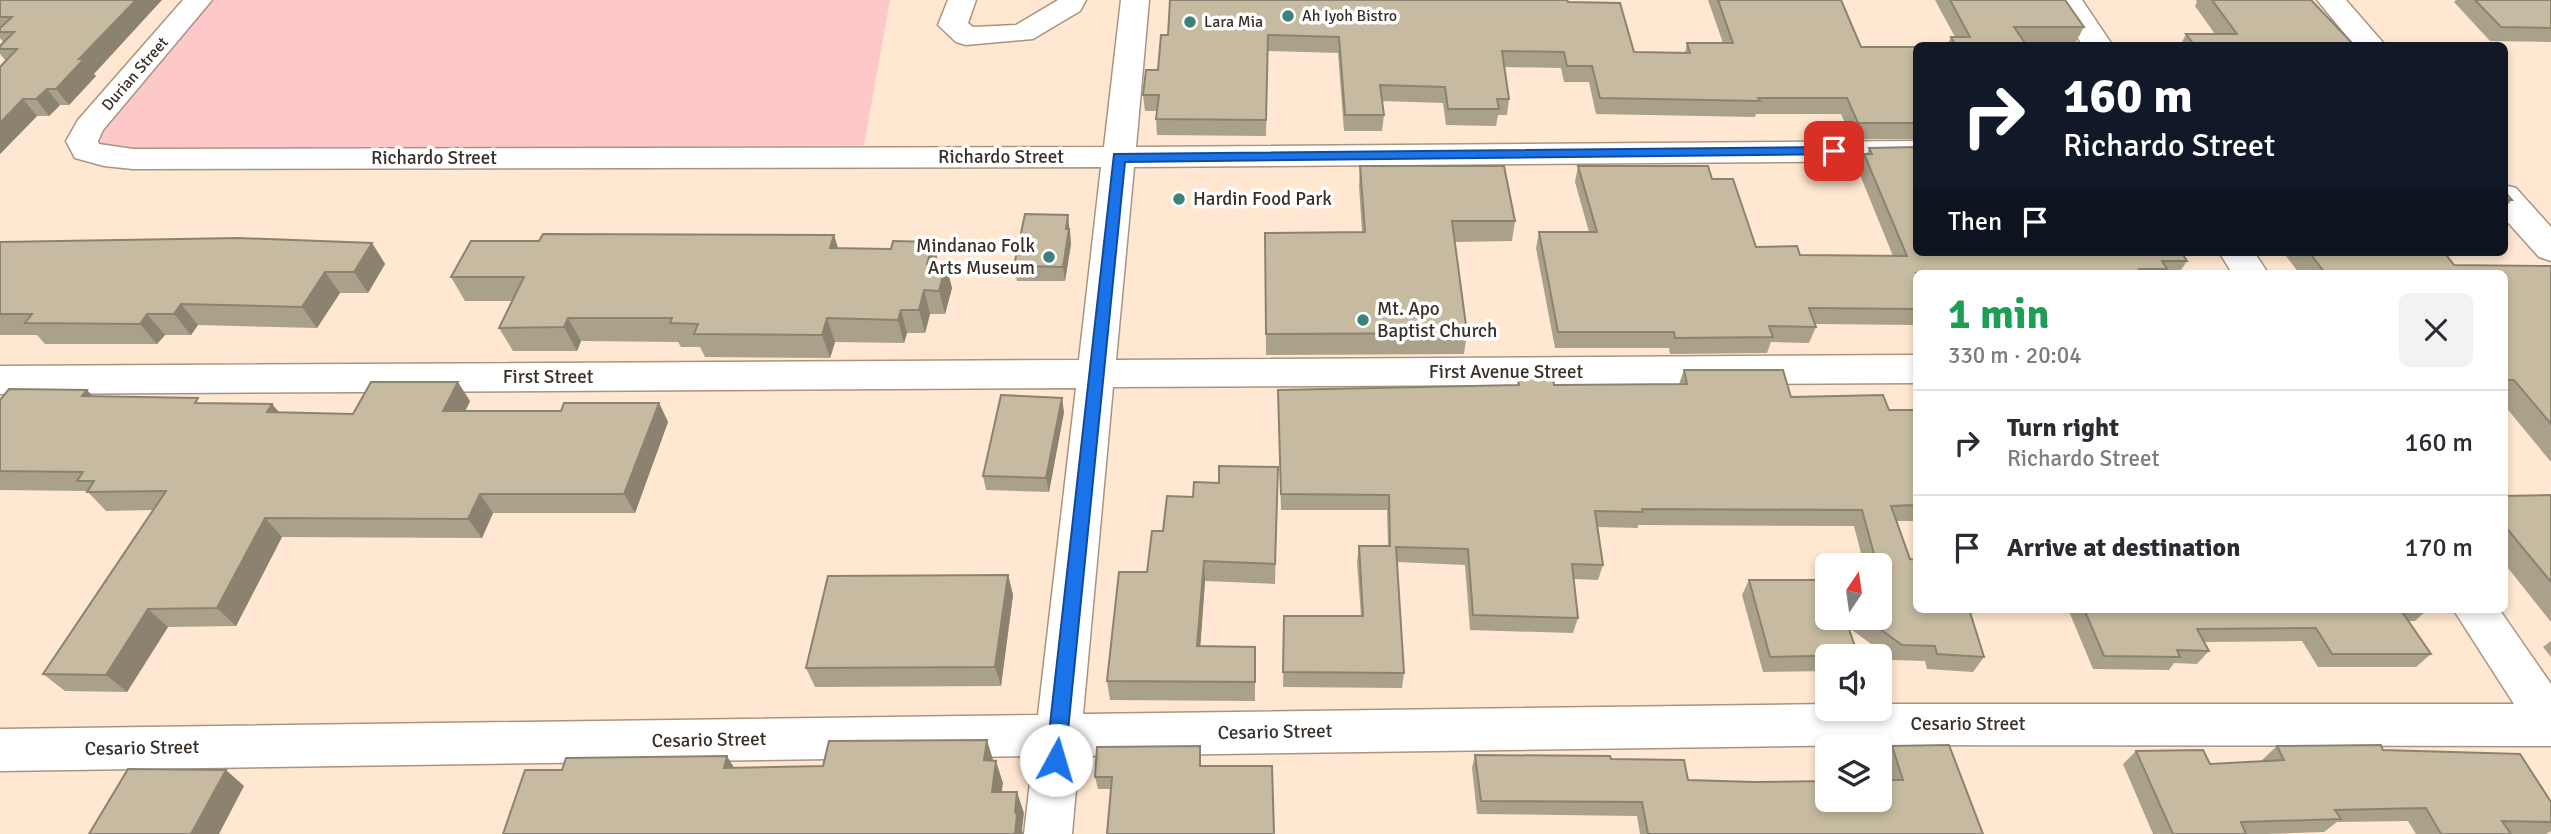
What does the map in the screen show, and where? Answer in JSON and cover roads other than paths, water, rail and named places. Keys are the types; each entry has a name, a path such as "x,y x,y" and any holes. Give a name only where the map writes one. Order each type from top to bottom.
{"street":[{"name":"Durian Street","path":"86,151 82,141 89,127 198,0"},
{"path":"962,0 953,25 966,36 1023,33 1070,5 1072,0"},
{"path":"1048,834 1135,0"},
{"path":"2068,0 2095,42"},
{"path":"2331,0 2368,42"},
{"name":"Richardo Street","path":"86,151 133,159 1119,158 1913,151"},
{"path":"2508,201 2551,249"},
{"name":"First Avenue Street","path":"1097,374 1913,369"},
{"name":"First Street","path":"0,380 1097,374"},
{"path":"2478,613 2551,724"},
{"name":"Cesario Street","path":"0,750 1864,724 2551,724"}],"place":[{"name":"Ah Iyoh Bistro","path":"1288,16"},
{"name":"Lara Mia","path":"1190,22"},
{"name":"Hardin Food Park","path":"1179,199"},
{"name":"Mindanao Folk Arts Museum","path":"1049,257"},
{"name":"Mt. Apo Baptist Church","path":"1363,320"}]}
